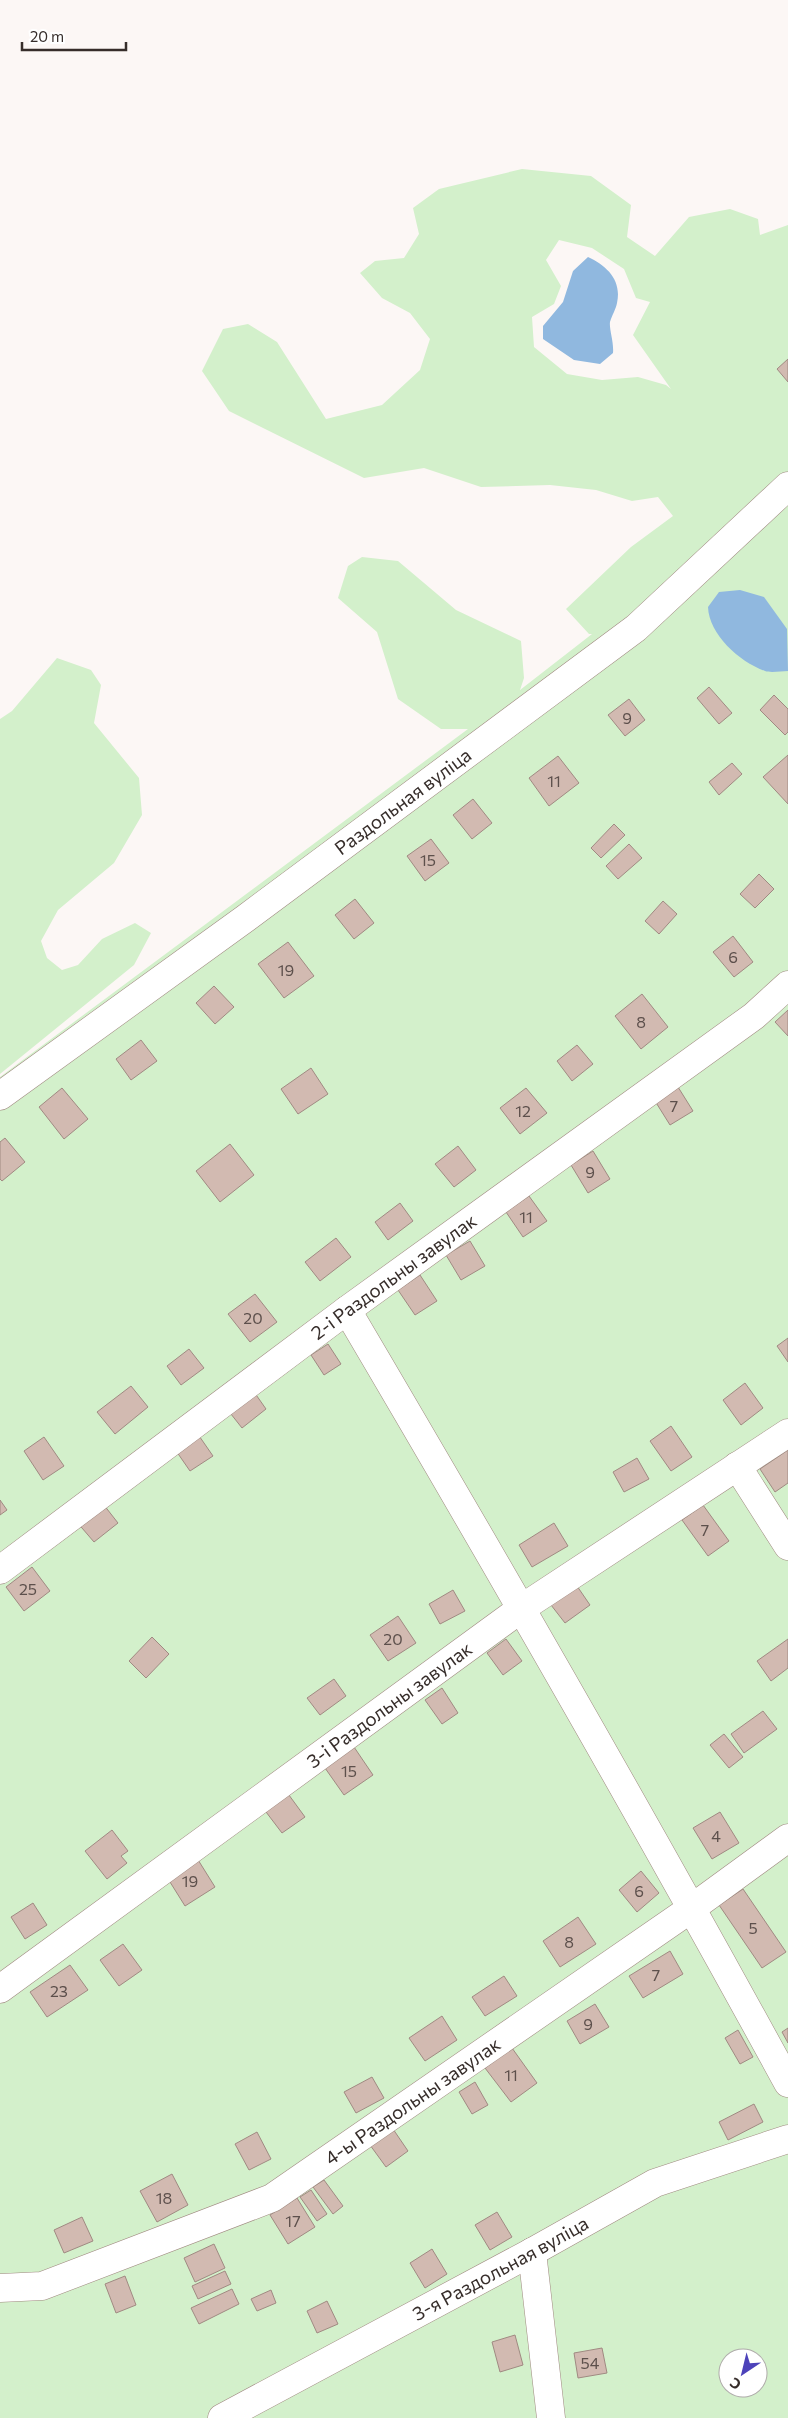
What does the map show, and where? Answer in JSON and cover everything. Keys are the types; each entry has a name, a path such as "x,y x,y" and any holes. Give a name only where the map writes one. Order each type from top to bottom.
{"street":[{"name":"Раздольная вуліца","path":"0,1096 262,906 636,628 788,486"},
{"name":"2-і Раздольны завулак","path":"0,1570 347,1310 754,1016 788,985"},
{"path":"347,1310 522,1608 692,1908 788,2083"},
{"name":"3-і Раздольны завулак","path":"0,1989 522,1608 788,1433"},
{"path":"737,1466 788,1546"},
{"name":"4-ы Раздольны завулак","path":"0,2288 42,2286 272,2198 692,1908 788,1838"},
{"name":"3-я Раздольная вуліца","path":"222,2418 532,2252 655,2183 788,2139"},
{"path":"532,2252 552,2418"}],"green space":[{"path":"522,169 591,176 631,205 627,237 655,256 689,217 730,209 758,219 760,235 788,225 788,2418 0,2418 0,1077 468,729 441,729 398,699 377,632 338,598 348,566 362,557 398,561 456,610 521,641 524,678 520,690 592,634 589,634 566,609 631,547 673,516 658,497 632,501 596,490 550,485 481,487 424,468 364,478 229,411 202,371 223,329 248,324 277,342 326,419 382,405 420,370 430,339 410,313 382,298 360,273 375,261 404,258 419,234 413,208 439,189","holes":["559,240 592,248 624,269 636,298 650,302 633,335 671,389 666,385 638,377 602,380 567,374 534,347 532,317 554,304 561,286 546,260"]},
{"path":"57,658 91,670 101,685 94,723 139,778 142,815 114,863 58,910 41,941 47,958 62,970 78,965 102,939 135,923 151,933 134,965 0,1074 0,719 12,711"}],"water":[{"path":"588,257 607,269 612,275 618,295 616,308 610,322 613,353 600,364 574,360 543,339 543,326 563,302 573,271"},
{"path":"740,590 764,597 787,629 788,671 767,672 755,667 736,654 714,628 708,607 719,592"}],"building":[{"path":"788,359 788,382 777,369"},
{"path":"709,687 732,713 719,724 697,698"},
{"path":"774,695 788,709 788,732 785,735 760,710"},
{"path":"629,699 645,720 625,736 608,715"},
{"path":"788,755 788,804 763,777"},
{"path":"558,756 579,783 549,806 529,778"},
{"path":"732,763 742,774 719,795 709,782"},
{"path":"473,799 492,823 472,839 453,815"},
{"path":"614,824 625,835 601,858 591,848"},
{"path":"431,839 449,863 425,881 407,856"},
{"path":"629,844 642,858 618,879 606,866"},
{"path":"759,874 774,889 755,908 740,894"},
{"path":"355,899 374,923 354,939 335,915"},
{"path":"663,901 677,914 659,934 645,921"},
{"path":"733,936 753,962 734,977 713,952"},
{"path":"288,942 314,976 284,998 258,964"},
{"path":"214,986 234,1007 215,1024 196,1003"},
{"path":"642,994 668,1027 641,1049 615,1016"},
{"path":"788,1010 788,1036 775,1022"},
{"path":"141,1040 157,1061 131,1080 116,1059"},
{"path":"577,1045 593,1064 572,1081 557,1061"},
{"path":"311,1068 328,1094 298,1114 281,1089"},
{"path":"678,1087 693,1111 670,1125 655,1101"},
{"path":"62,1088 88,1119 64,1139 39,1107"},
{"path":"526,1088 547,1113 520,1134 500,1108"},
{"path":"5,1138 25,1162 2,1181 0,1179 0,1142"},
{"path":"230,1144 254,1175 220,1202 196,1171"},
{"path":"458,1146 476,1170 454,1187 435,1164"},
{"path":"593,1151 610,1179 588,1193 571,1165"},
{"path":"529,1196 547,1221 523,1237 506,1212"},
{"path":"400,1203 413,1221 388,1240 375,1222"},
{"path":"336,1238 351,1257 320,1281 305,1262"},
{"path":"470,1241 485,1266 461,1280 446,1255"},
{"path":"420,1275 437,1301 415,1315 398,1290"},
{"path":"255,1294 277,1322 250,1342 228,1314"},
{"path":"788,1338 788,1362 777,1346"},
{"path":"328,1344 341,1364 324,1375 311,1355"},
{"path":"189,1349 204,1368 181,1385 167,1366"},
{"path":"745,1383 763,1408 741,1425 723,1400"},
{"path":"131,1386 148,1407 115,1434 97,1412"},
{"path":"252,1389 266,1409 242,1428 227,1409"},
{"path":"671,1426 692,1457 671,1471 650,1441"},
{"path":"195,1430 213,1456 190,1471 172,1445"},
{"path":"44,1437 64,1466 43,1480 24,1451"},
{"path":"788,1450 788,1483 775,1492 760,1469"},
{"path":"637,1458 649,1479 624,1492 613,1472"},
{"path":"0,1500 7,1510 0,1515"},
{"path":"100,1500 118,1523 94,1542 76,1521"},
{"path":"703,1505 729,1541 708,1556 682,1520"},
{"path":"554,1523 568,1546 532,1567 519,1545"},
{"path":"32,1567 50,1591 24,1611 6,1587"},
{"path":"577,1586 590,1605 565,1623 551,1605"},
{"path":"453,1590 465,1611 440,1624 429,1604"},
{"path":"398,1616 416,1643 388,1661 370,1635"},
{"path":"152,1637 169,1654 146,1678 129,1661"},
{"path":"506,1639 522,1661 503,1675 487,1653"},
{"path":"788,1639 788,1668 771,1681 757,1661"},
{"path":"334,1679 346,1696 320,1715 307,1698"},
{"path":"442,1688 458,1713 442,1724 425,1700"},
{"path":"763,1711 777,1729 744,1753 731,1734"},
{"path":"724,1734 743,1757 729,1768 710,1745"},
{"path":"354,1747 373,1775 344,1795 325,1768"},
{"path":"286,1791 305,1817 282,1833 263,1808"},
{"path":"720,1812 739,1843 712,1859 693,1828"},
{"path":"112,1830 128,1851 121,1856 127,1863 107,1879 85,1851"},
{"path":"195,1855 215,1887 185,1906 165,1874"},
{"path":"641,1871 659,1893 637,1912 619,1890"},
{"path":"743,1889 786,1952 762,1968 719,1905"},
{"path":"33,1903 47,1925 25,1939 11,1917"},
{"path":"578,1917 596,1944 560,1967 543,1941"},
{"path":"123,1944 142,1970 119,1986 100,1960"},
{"path":"670,1951 683,1974 643,1998 629,1976"},
{"path":"70,1965 88,1990 47,2017 30,1992"},
{"path":"504,1976 517,1996 485,2016 472,1997"},
{"path":"595,2004 609,2027 580,2044 567,2021"},
{"path":"442,2016 457,2040 425,2061 409,2038"},
{"path":"788,2028 788,2043 782,2032"},
{"path":"738,2030 753,2057 740,2064 725,2038"},
{"path":"512,2048 537,2083 511,2102 485,2068"},
{"path":"372,2077 384,2098 356,2113 344,2092"},
{"path":"475,2082 488,2105 472,2114 459,2092"},
{"path":"754,2104 763,2122 728,2140 719,2122"},
{"path":"393,2129 408,2151 386,2167 370,2145"},
{"path":"257,2132 271,2159 249,2170 235,2144"},
{"path":"172,2174 188,2205 157,2222 140,2191"},
{"path":"324,2180 343,2206 333,2214 313,2187"},
{"path":"311,2190 327,2214 317,2221 300,2197"},
{"path":"297,2198 315,2227 288,2244 270,2215"},
{"path":"497,2212 512,2237 490,2250 475,2225"},
{"path":"82,2217 93,2241 64,2253 54,2230"},
{"path":"214,2244 225,2268 195,2282 184,2258"},
{"path":"432,2249 447,2274 425,2288 410,2263"},
{"path":"225,2271 231,2284 198,2299 192,2286"},
{"path":"125,2276 136,2305 116,2313 105,2284"},
{"path":"232,2289 239,2304 199,2324 191,2308"},
{"path":"271,2290 276,2303 257,2311 251,2299"},
{"path":"327,2301 338,2324 317,2333 307,2311"},
{"path":"515,2335 523,2365 500,2372 492,2342"},
{"path":"602,2348 607,2373 578,2378 574,2353"}]}
